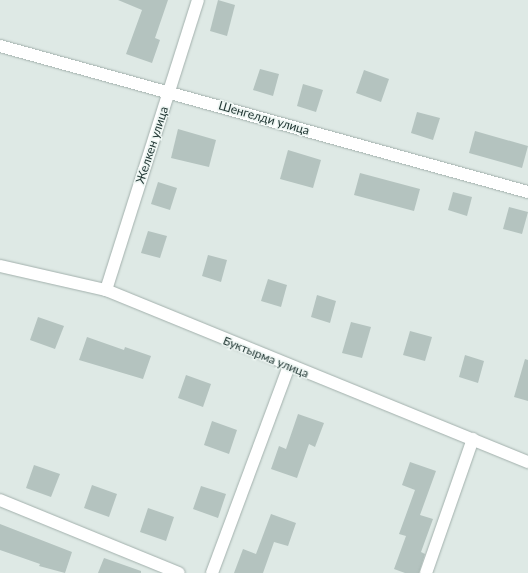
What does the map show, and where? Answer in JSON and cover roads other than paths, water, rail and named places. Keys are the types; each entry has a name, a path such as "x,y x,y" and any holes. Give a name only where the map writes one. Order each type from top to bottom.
{"street":[{"name":"Желкен улица","path":"106,290 198,0"},
{"name":"Шенгелди улица","path":"0,46 528,192"},
{"name":"Буктырма улица","path":"0,266 106,290 289,366 528,462"},
{"path":"212,573 289,366"},
{"path":"426,573 473,439"},
{"path":"0,500 180,573"}]}
